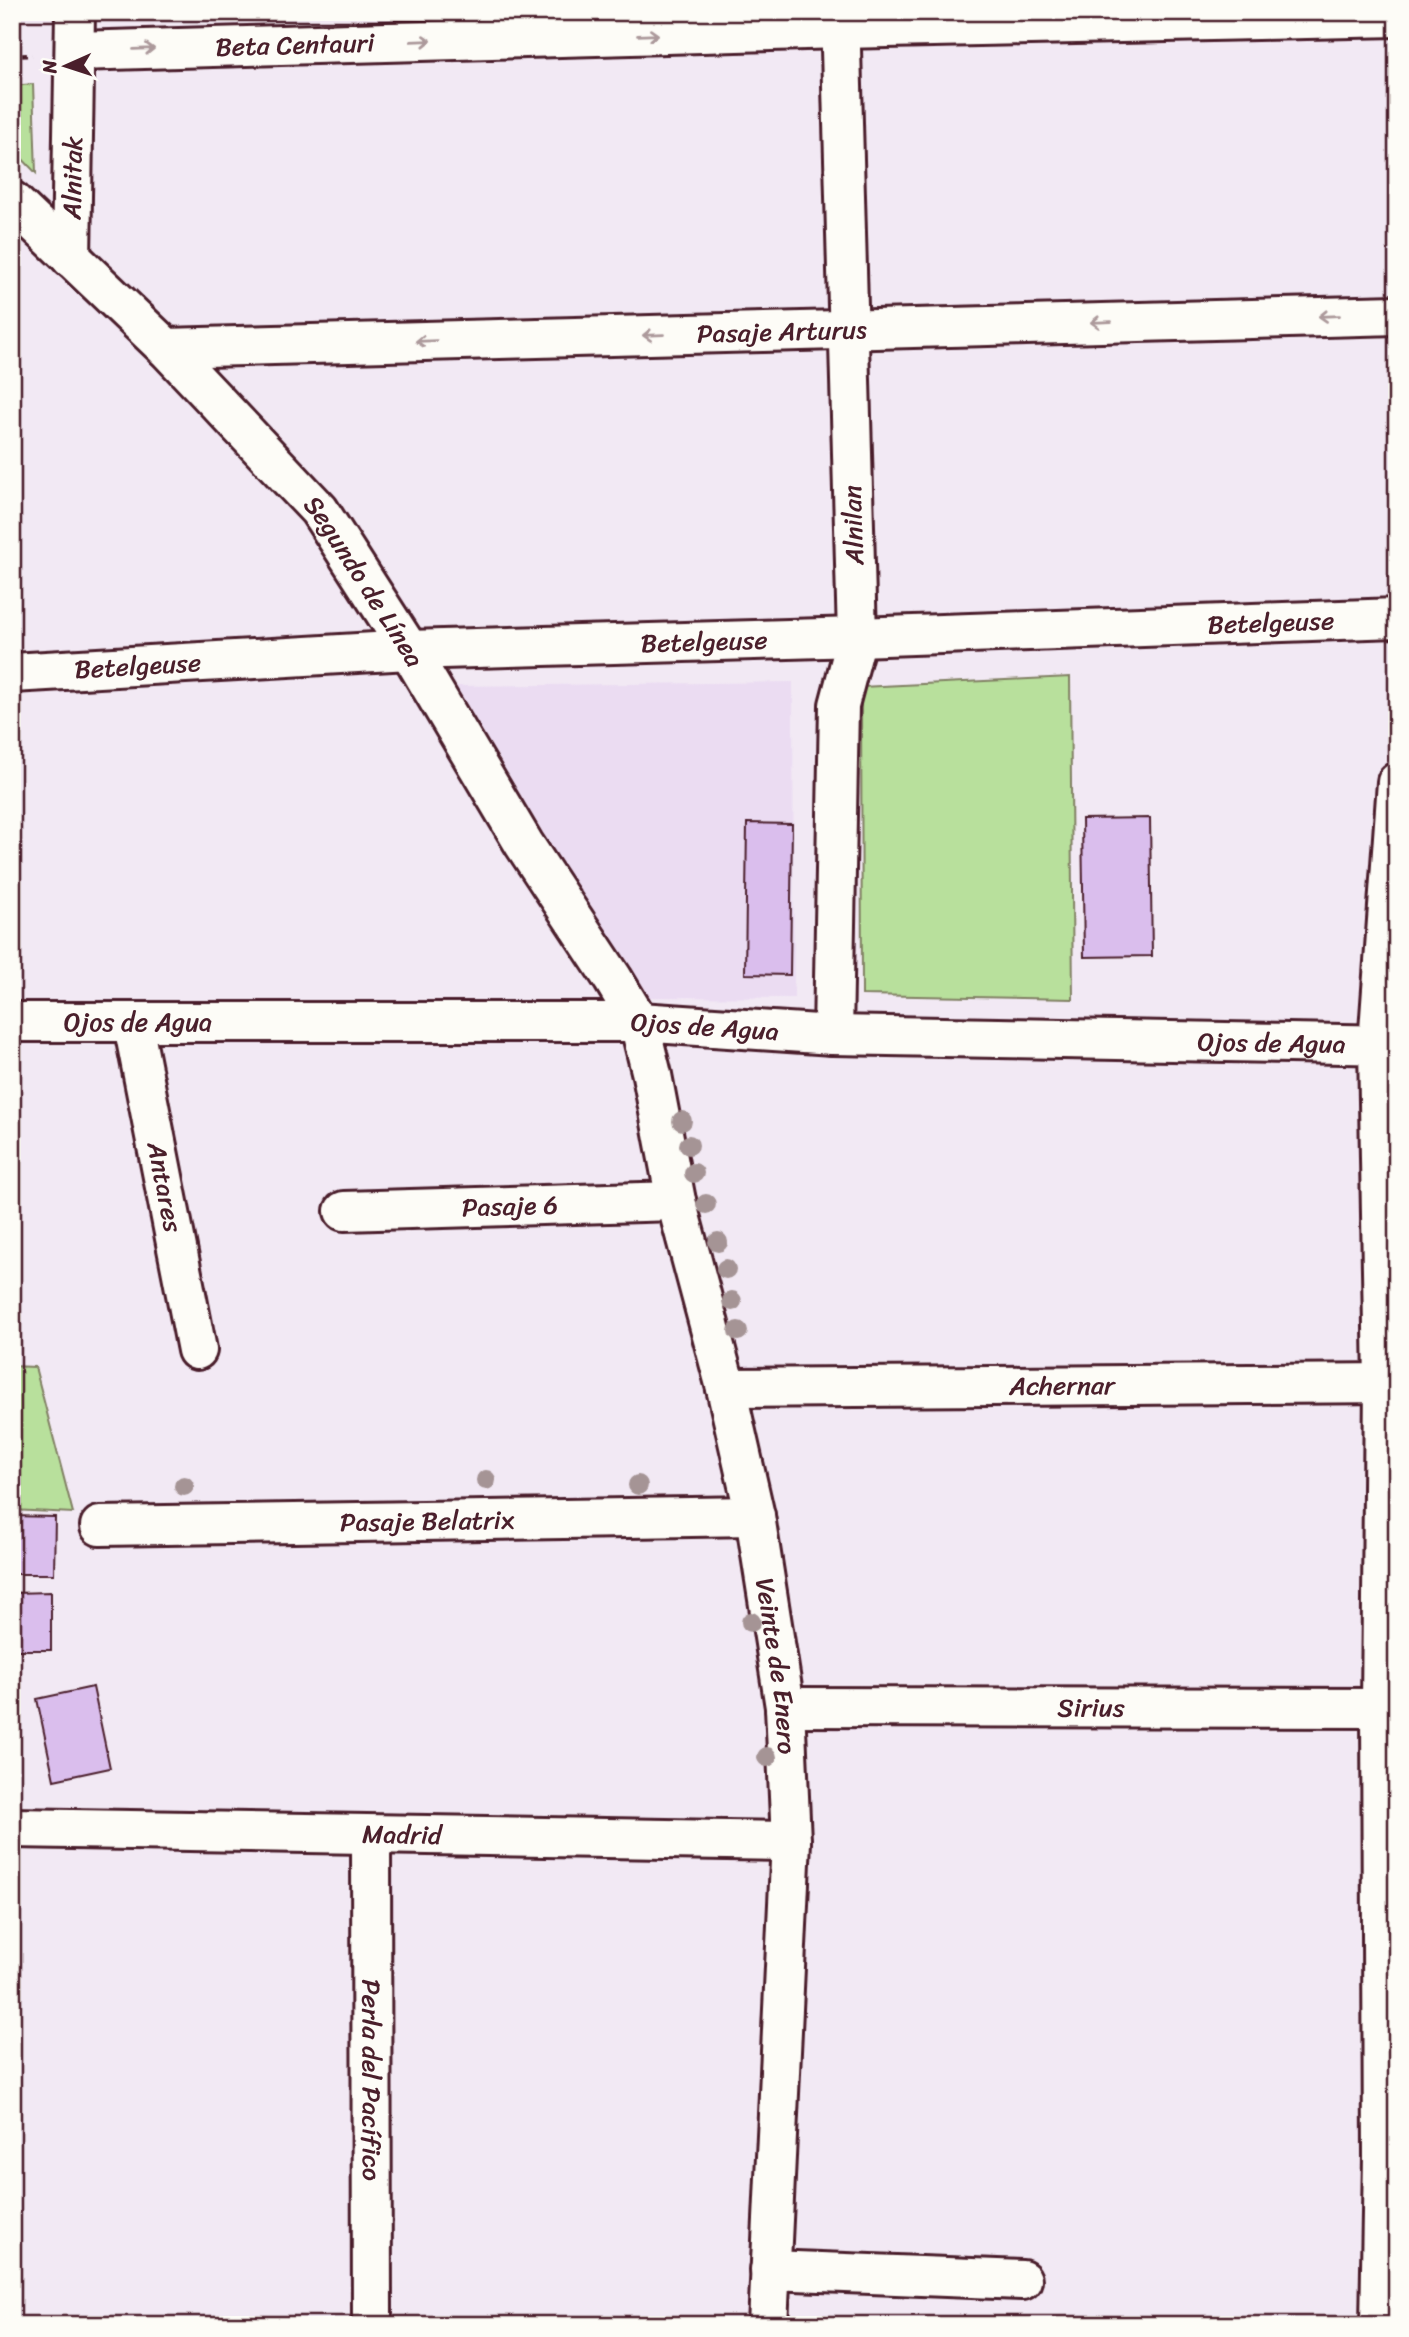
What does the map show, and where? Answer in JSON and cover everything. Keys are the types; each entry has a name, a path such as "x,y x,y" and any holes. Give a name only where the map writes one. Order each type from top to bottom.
{"street":[{"name":"Alnitak","path":"71,258 75,12"},
{"name":"Beta Centauri","path":"76,51 840,21 1397,17"},
{"name":"Alnilan","path":"833,1035 839,705 857,637 840,21"},
{"name":"Segundo de Línea","path":"12,201 166,348 319,510 409,650 524,844 639,1022"},
{"name":"Pasaje Arturus","path":"166,348 1397,314"},
{"name":"Betelgeuse","path":"12,673 409,650 1397,618"},
{"path":"1380,2325 1390,2157 1387,1045 1397,782"},
{"name":"Ojos de Agua","path":"12,1022 639,1022 833,1035 1387,1045"},
{"name":"Veinte de Enero","path":"639,1022 676,1201 726,1388 755,1516 785,1707 790,1841 768,2325"},
{"name":"Antares","path":"133,1024 197,1350"},
{"name":"Pasaje 6","path":"344,1211 676,1201"},
{"name":"Achernar","path":"726,1388 1390,1383"},
{"name":"Pasaje Belatrix","path":"100,1525 755,1516"},
{"name":"Sirius","path":"785,1707 1389,1708"},
{"name":"Madrid","path":"12,1828 790,1841"},
{"name":"Perla del Pacífico","path":"371,1835 372,2325"},
{"path":"770,2270 1022,2280"}],"shaded area":[{"path":"793,682 794,998 641,997 456,686"}],"green space":[{"path":"33,84 36,173 12,148 12,86"},
{"path":"1070,677 1073,999 862,995 861,687"},
{"path":"12,1366 35,1367 73,1513 12,1510"}],"building":[{"path":"1150,818 1152,956 1084,957 1082,819"},
{"path":"747,823 792,824 790,975 745,974"},
{"path":"12,1516 55,1517 54,1574 12,1574"},
{"path":"51,1592 51,1650 12,1650 12,1593"},
{"path":"93,1687 110,1768 54,1780 37,1699"}]}
